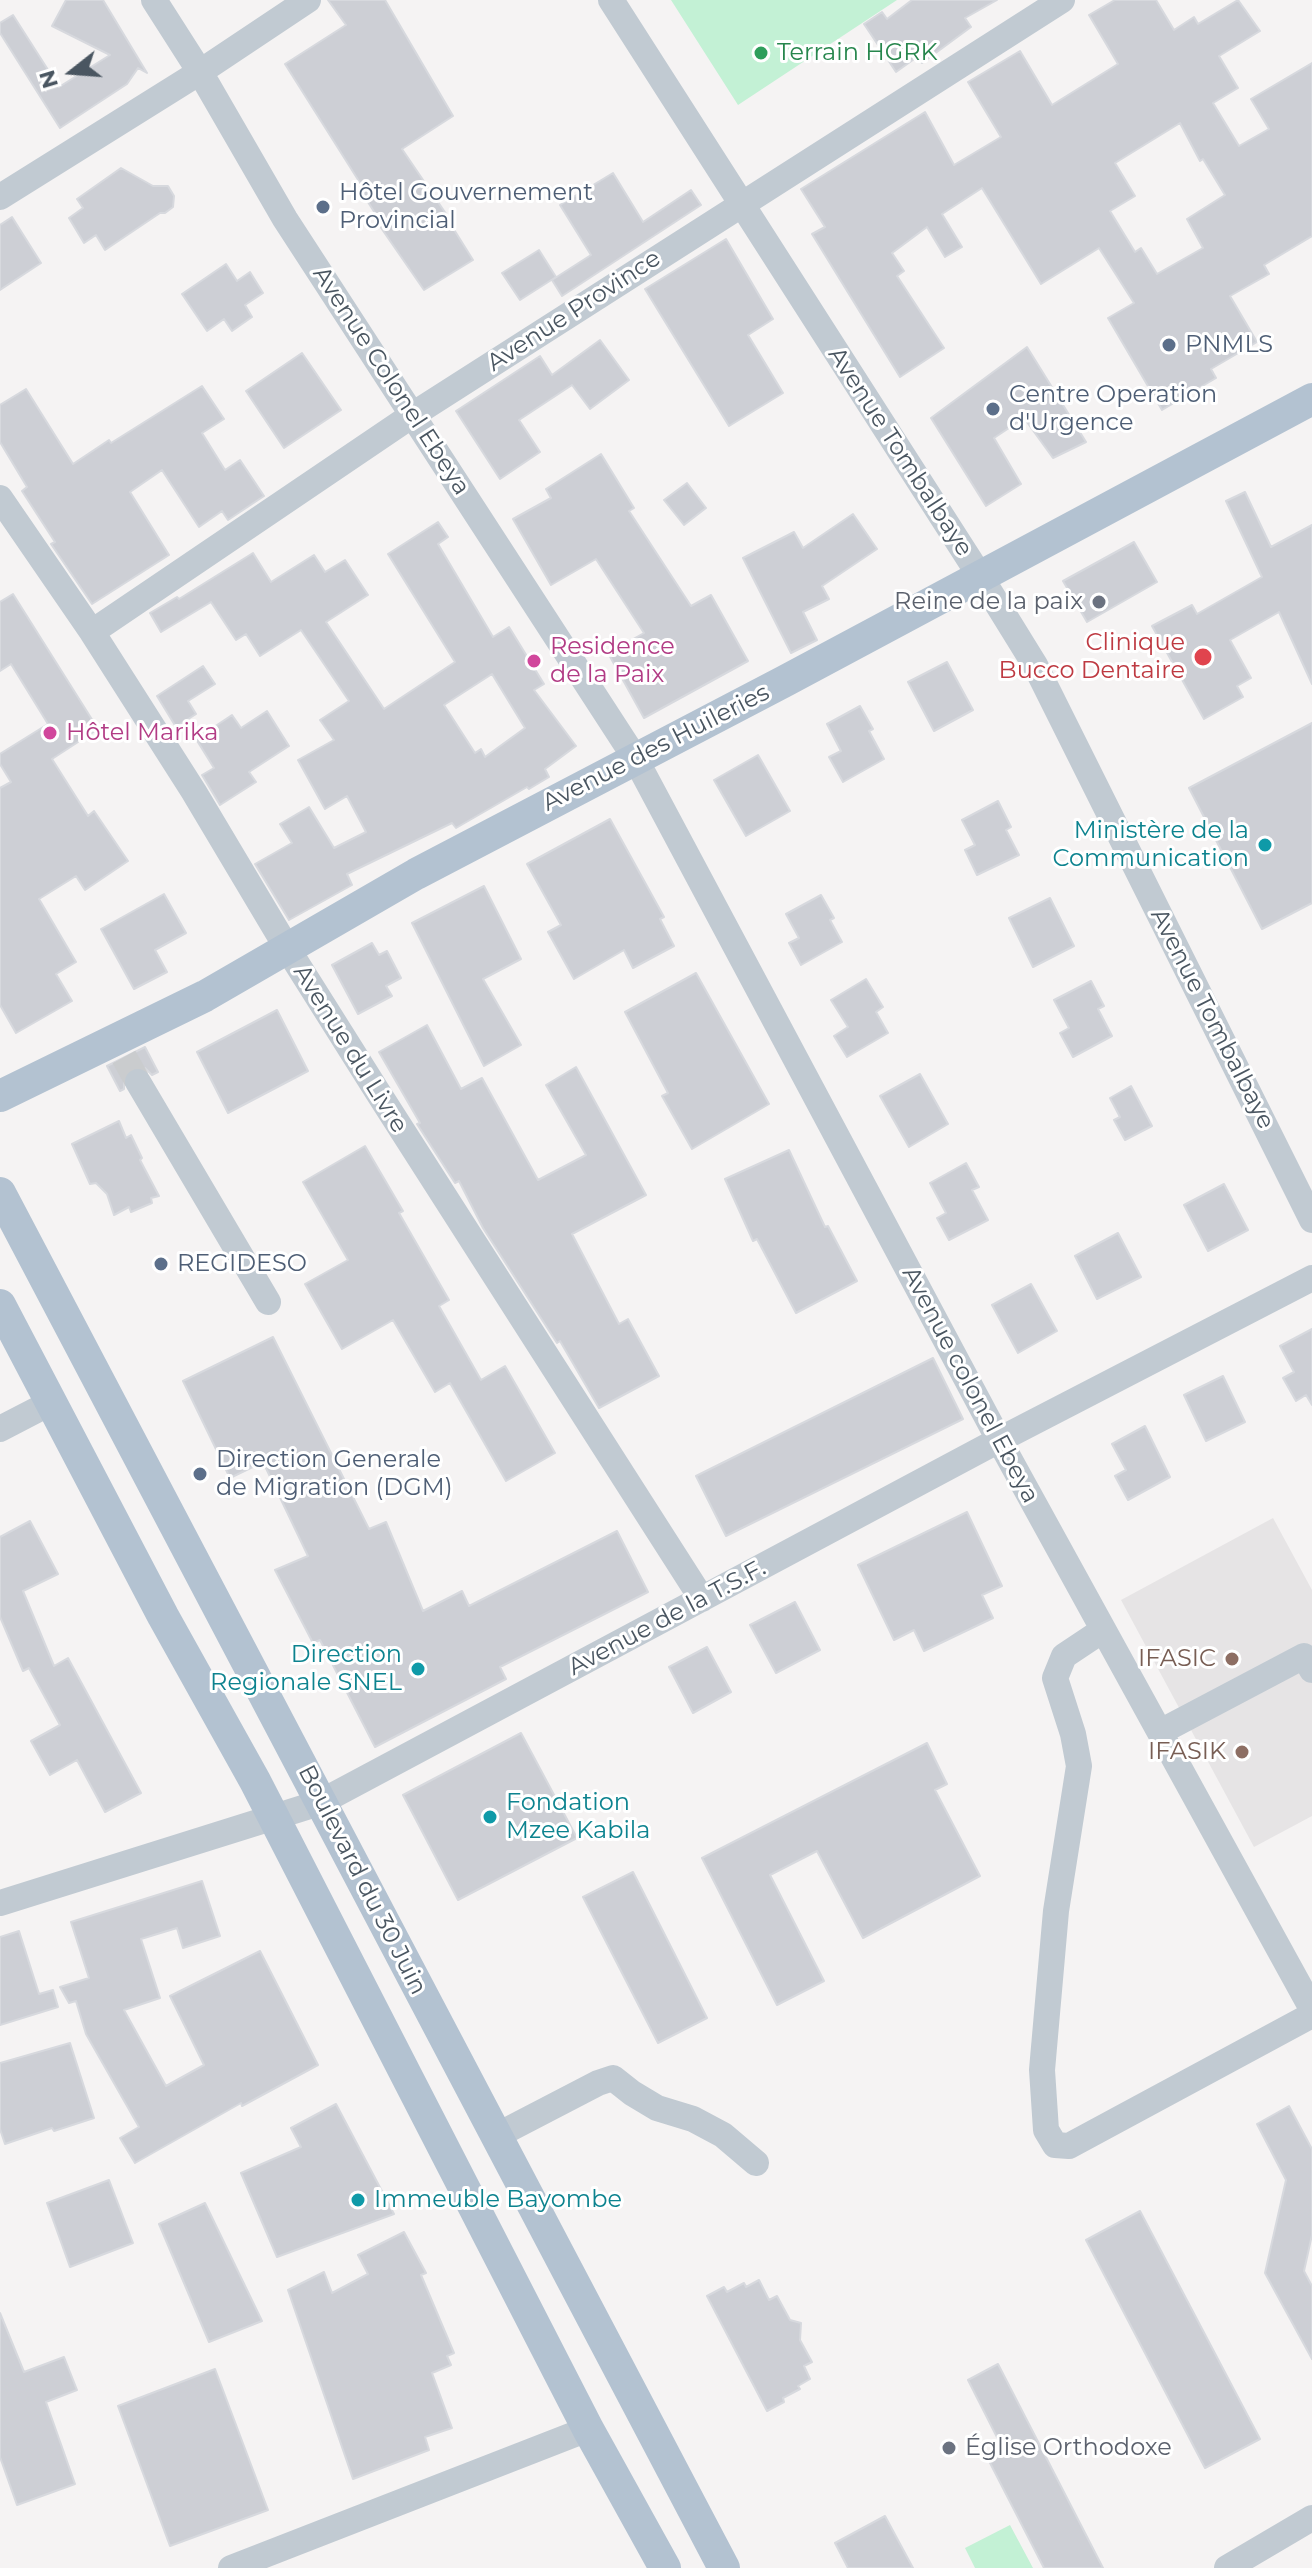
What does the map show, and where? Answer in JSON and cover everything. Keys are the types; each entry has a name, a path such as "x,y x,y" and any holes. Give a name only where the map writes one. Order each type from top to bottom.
{"main road":[{"name":"Avenue des Huileries","path":"0,1096 120,1048 416,874 1312,399"},
{"name":"Boulevard du 30 Juin","path":"0,1193 724,2568"},
{"name":"Boulevard du 30 Juin","path":"0,1305 273,1818 588,2429 665,2568"}],"street":[{"name":"Avenue Colonel Ebeya","path":"154,0 200,72 285,219 635,758"},
{"path":"0,197 200,72 308,0"},
{"name":"Avenue Tombalbaye","path":"611,0 1035,665 1312,1220"},
{"name":"Avenue Province","path":"92,632 414,414 1062,0"},
{"name":"Avenue du Livre","path":"0,498 92,632 194,792 287,948 702,1599"},
{"name":"Avenue colonel Ebeya","path":"635,758 999,1440 1312,2009"},
{"path":"138,1082 268,1302"},
{"name":"Avenue de la T.S.F.","path":"0,1903 319,1803 999,1440 1312,1278"},
{"path":"0,1429 52,1402"},
{"path":"1103,1630 1064,1656 1055,1678 1073,1734 1079,1766 1056,1911 1042,2070 1046,2130 1055,2145 1069,2146 1312,2015"},
{"path":"1160,1732 1304,1656 1312,1670"},
{"path":"496,2136 613,2078 657,2108 693,2119 723,2135 756,2163"},
{"path":"231,2568 588,2429"},
{"path":"1227,2568 1312,2518"}],"shaded area":[{"name":"IFASIC","path":"1273,1518 1312,1590 1312,1816 1254,1847 1121,1600"}],"green space":[{"name":"Terrain HGRK","path":"671,0 897,0 738,105"},
{"path":"1010,2525 1033,2568 975,2568 965,2548"}],"building":[{"path":"66,0 103,0 147,73 138,68 127,84 60,128 0,33 0,23 13,15 59,87 110,55 52,26"},
{"path":"328,0 385,0 453,116 402,149 455,227 473,260 424,290 377,222 380,221 359,188 362,186 285,64 346,25"},
{"path":"912,0 997,0 965,18 971,27 922,63 917,57 896,72 864,24 882,12 887,19"},
{"path":"1115,0 1156,0 1174,30 1194,17 1198,24 1238,0 1260,31 1219,56 1238,88 1213,103 1239,146 1269,129 1251,99 1312,63 1312,236 1264,265 1269,274 1230,296 1257,342 1211,369 1216,378 1162,410 1108,318 1134,303 1099,248 1041,284 982,188 942,214 962,247 945,257 927,227 892,253 904,271 897,276 944,348 900,377 812,234 825,227 801,189 925,112 954,165 1001,137 968,82 1020,51 1052,105 1118,64 1089,15","holes":["1180,123 1200,161 1203,159 1225,195 1187,219 1203,248 1157,274 1141,248 1135,252 1110,211 1135,196 1115,163"]},
{"path":"121,168 153,186 168,186 174,196 173,207 105,250 96,235 84,243 69,218 83,208 77,199"},
{"path":"613,173 643,222 691,190 701,205 562,296 552,280 591,255 560,205"},
{"path":"12,217 41,263 0,290 0,225"},
{"path":"726,239 773,319 748,335 783,393 729,426 645,289"},
{"path":"539,250 556,277 520,300 502,273"},
{"path":"226,264 237,281 250,272 263,293 245,305 252,317 232,331 224,319 207,331 182,294"},
{"path":"600,340 629,380 590,409 572,385 519,420 540,452 500,479 456,411 540,356 552,375"},
{"path":"1027,347 1086,442 1053,458 1024,418 994,438 1021,484 986,506 931,418"},
{"path":"302,353 341,410 284,448 246,391"},
{"path":"202,386 224,419 202,433 225,470 240,460 264,496 228,520 222,511 199,527 162,470 130,492 169,555 92,604 51,544 55,542 22,491 27,487 0,442 0,405 26,389 73,464"},
{"path":"601,454 634,508 629,511 691,606 711,595 748,661 644,718 608,653 644,633 596,559 551,585 513,519 551,498 546,489"},
{"path":"687,483 706,508 684,525 664,500"},
{"path":"1245,492 1271,547 1312,525 1312,684 1279,612 1230,640 1251,678 1237,686 1243,697 1204,719 1152,626 1192,605 1197,614 1262,577 1226,501"},
{"path":"853,514 877,549 822,586 829,599 803,612 817,640 791,653 743,558 794,532 803,548"},
{"path":"438,522 448,537 438,544 493,637 509,627 544,684 534,690 576,746 545,769 549,777 456,828 452,823 347,874 352,885 289,920 255,864 292,843 280,824 309,807 334,848 366,832 347,796 325,809 298,760 334,740 320,720 349,701 301,630 260,656 246,634 236,640 211,602 161,632 150,613 177,597 179,599 253,553 271,582 314,555 325,572 345,560 368,595 326,622 384,709 455,662 388,554","holes":["492,674 525,728 485,757 481,749 475,753 444,705"]},
{"name":"Reine de la paix","path":"1134,542 1157,582 1087,622 1063,581"},
{"path":"13,594 98,729 52,759 88,816 94,811 128,861 85,890 76,876 39,899 76,962 56,974 72,1001 16,1033 0,1005 0,788 11,782 0,764 0,754 48,724 11,664 0,671 0,602"},
{"path":"947,662 973,710 934,731 908,682"},
{"path":"203,666 215,684 188,701 196,714 176,727 157,696"},
{"path":"860,706 884,759 843,782 829,757 841,751 827,724"},
{"path":"267,711 289,746 249,772 256,782 220,805 202,775 214,768 196,739 232,715 241,728"},
{"name":"Ministère de la Communication","path":"1312,723 1312,903 1262,929 1189,788"},
{"path":"758,755 790,811 746,836 714,780"},
{"path":"998,801 1011,827 1006,830 1019,855 977,875 965,850 975,845 962,820"},
{"path":"610,819 664,917 660,919 674,946 633,968 624,950 574,979 548,932 561,925 527,864"},
{"path":"484,886 521,959 483,979 521,1045 484,1066 412,923"},
{"path":"164,894 186,933 155,950 167,972 134,989 101,929"},
{"path":"821,895 834,918 830,920 842,942 801,965 789,943 799,938 786,914"},
{"path":"1050,898 1074,946 1033,967 1009,918"},
{"path":"372,943 379,955 387,951 401,978 386,986 392,996 358,1014 332,965"},
{"path":"696,973 769,1104 692,1149 662,1096 668,1093 625,1012"},
{"path":"866,979 883,1007 876,1012 888,1033 847,1057 834,1036 848,1027 831,1000"},
{"path":"1091,981 1104,1006 1098,1009 1112,1036 1073,1057 1060,1033 1069,1028 1054,1000"},
{"path":"277,1010 308,1071 228,1113 197,1052"},
{"path":"427,1025 461,1089 482,1078 538,1180 586,1155 546,1085 576,1067 646,1195 572,1234 619,1324 628,1319 659,1376 599,1408 560,1341 557,1343 483,1228 459,1181 455,1183 417,1124 420,1123 379,1052"},
{"path":"145,1047 158,1072 152,1075 145,1068 131,1068 124,1075 124,1089 120,1091 107,1066"},
{"path":"920,1074 948,1124 909,1147 880,1096"},
{"path":"1131,1086 1152,1126 1125,1140 1114,1120 1120,1117 1110,1098"},
{"path":"119,1121 126,1138 131,1135 159,1196 151,1198 152,1203 131,1212 129,1207 114,1215 107,1194 96,1183 90,1184 72,1144"},
{"path":"365,1146 449,1300 439,1306 481,1380 505,1366 555,1453 506,1481 450,1383 435,1392 393,1320 342,1349 305,1284 348,1260 303,1182"},
{"path":"789,1150 825,1227 828,1226 857,1281 796,1313 757,1239 753,1241 725,1179"},
{"path":"966,1163 979,1187 972,1190 988,1220 949,1240 937,1218 946,1213 930,1183"},
{"path":"1224,1184 1248,1230 1208,1251 1184,1205"},
{"path":"1118,1233 1141,1277 1097,1299 1075,1256"},
{"path":"1031,1284 1057,1331 1018,1353 992,1305"},
{"path":"1312,1329 1312,1405 1306,1395 1296,1401 1283,1378 1294,1372 1280,1346"},
{"path":"273,1337 369,1529 386,1522 423,1611 462,1591 469,1606 617,1531 648,1592 500,1667 506,1679 375,1747 320,1640 313,1643 275,1570 308,1556 263,1462 230,1478 183,1381"},
{"path":"933,1358 963,1419 726,1536 696,1476"},
{"path":"1223,1376 1245,1422 1206,1441 1184,1395"},
{"path":"1145,1426 1170,1477 1128,1500 1115,1476 1126,1470 1112,1444"},
{"path":"967,1512 1002,1586 982,1595 993,1618 924,1651 914,1630 894,1640 858,1565"},
{"path":"30,1521 58,1574 23,1591 54,1666 68,1658 141,1793 105,1812 77,1760 50,1775 31,1741 60,1725 29,1668 23,1671 0,1617 0,1537"},
{"path":"795,1602 820,1650 776,1673 750,1625"},
{"path":"707,1647 731,1692 693,1713 669,1667"},
{"name":"Fondation Mzee Kabila","path":"521,1733 577,1838 458,1900 403,1795"},
{"path":"927,1743 947,1784 935,1790 980,1876 863,1938 817,1851 770,1875 824,1981 777,2005 702,1858"},
{"path":"633,1872 707,2018 658,2043 583,1897"},
{"path":"202,1881 220,1936 183,1948 177,1928 141,1939 160,1998 124,2010 166,2086 204,2065 170,1996 260,1951 318,2065 242,2106 241,2103 135,2163 120,2138 139,2127 86,2034 76,2001 69,2003 60,1987 89,1978 71,1922"},
{"path":"19,1931 39,1994 53,1990 58,2007 0,2025 0,1937"},
{"path":"70,2043 94,2118 5,2144 0,2129 0,2063"},
{"path":"336,2104 394,2214 277,2257 241,2173 301,2147 291,2128"},
{"path":"1289,2106 1312,2149 1312,2235 1304,2271 1312,2286 1312,2359 1265,2273 1286,2180 1257,2124"},
{"path":"109,2180 133,2243 70,2267 47,2203"},
{"path":"205,2203 262,2321 209,2342 159,2224"},
{"path":"1140,2211 1260,2439 1205,2468 1086,2240"},
{"path":"404,2232 426,2273 421,2275 454,2353 447,2356 451,2365 432,2373 452,2428 425,2437 429,2450 353,2479 288,2290 324,2272 332,2293 368,2274 358,2255"},
{"path":"759,2280 769,2300 777,2296 790,2320 801,2323 800,2340 812,2362 804,2366 810,2379 798,2386 800,2389 783,2398 784,2402 767,2411 707,2296 724,2287 727,2292 744,2283 746,2287"},
{"path":"0,2313 24,2372 64,2357 77,2390 46,2402 75,2484 17,2505 0,2457"},
{"path":"998,2364 1103,2568 1044,2568 989,2461 1005,2453 968,2380"},
{"path":"215,2369 268,2510 170,2546 118,2406"},
{"path":"885,2516 913,2568 848,2568 835,2543"}],"tunnel":[{"path":"124,1057 138,1082"}],"place":[{"name":"Terrain HGRK","path":"761,53"},
{"name":"Hôtel Gouvernement Provincial","path":"323,207"},
{"name":"PNMLS","path":"1169,345"},
{"name":"Centre Operation d'Urgence","path":"993,409"},
{"name":"Reine de la paix","path":"1099,602"},
{"name":"Clinique Bucco Dentaire","path":"1203,657"},
{"name":"Residence de la Paix","path":"534,661"},
{"name":"Hôtel Marika","path":"50,733"},
{"name":"Ministère de la Communication","path":"1265,845"},
{"name":"REGIDESO","path":"161,1264"},
{"name":"Direction Generale de Migration (DGM)","path":"200,1474"},
{"name":"IFASIC","path":"1232,1659"},
{"name":"Direction Regionale SNEL","path":"418,1669"},
{"name":"IFASIK","path":"1242,1752"},
{"name":"Fondation Mzee Kabila","path":"490,1817"},
{"name":"Immeuble Bayombe","path":"358,2200"},
{"name":"Église Orthodoxe","path":"949,2448"}]}
